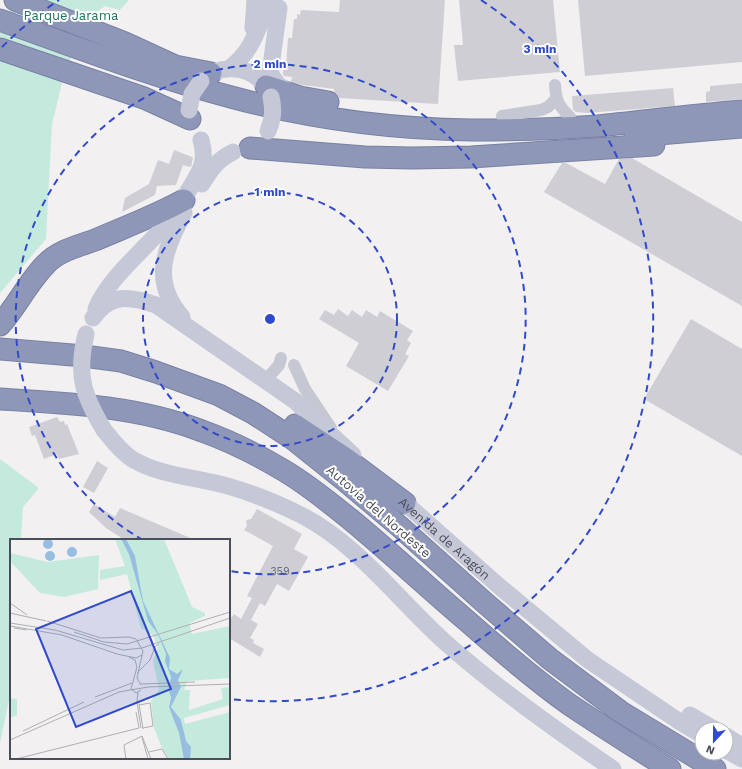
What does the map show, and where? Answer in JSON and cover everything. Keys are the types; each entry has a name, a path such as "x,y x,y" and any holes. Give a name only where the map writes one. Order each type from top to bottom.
{"highway":[{"path":"21,2 126,43 175,66 214,74"},
{"path":"0,20 10,41 144,98 190,115"},
{"path":"10,41 152,73 232,98 294,111 360,122 472,130 539,129 596,126 742,111"},
{"path":"10,41 228,110 291,124 359,136 471,144 599,138 742,127"},
{"path":"265,87 300,97 373,109 443,116 570,117 706,114"},
{"path":"242,150 365,157 434,157 599,149 742,138"},
{"path":"0,325 46,263 62,252 140,221 184,200"},
{"name":"Autovía del Nordeste","path":"0,349 84,356 121,361 219,395 253,413 294,439 399,526 484,603 550,659 621,712 715,769"},
{"path":"156,372 199,377 255,401 345,458 406,504"},
{"name":"Autovía del Nordeste","path":"0,400 58,403 118,410 175,421 228,442 278,467 325,498 535,678 569,704 632,746 670,769"}],"street":[{"path":"201,140 220,149 242,150 260,141 268,131 272,120 273,109 265,87 259,42 270,3"},
{"path":"270,3 270,73 278,85 300,97"},
{"path":"259,42 240,60 214,74 192,94 190,115 195,132 201,140 204,149 203,165 184,200 160,232 114,280 102,298 93,318 86,334 82,360 85,393 93,412 114,444 131,458 145,465 170,473 231,487 267,500 302,516 330,534 353,551 445,642 484,676 554,729 613,769"},
{"path":"214,74 246,71 265,87"},
{"path":"555,85 556,99 562,109 570,117"},
{"path":"502,116 541,110 548,107 556,99"},
{"name":"Avenida de Aragón","path":"195,332 174,308 166,294 163,278 166,252 175,230 192,199 212,169 222,158 242,150"},
{"name":"Avenida de Aragón","path":"93,318 99,309 109,302 117,299 129,298 156,305 266,380 295,401 406,504 500,587 588,660 694,730"},
{"path":"266,380 279,365 281,358"},
{"path":"294,365 305,388 341,444"},
{"path":"620,681 665,700 700,721"}],"green space":[{"name":"Parque Jarama","path":"20,0 129,0 120,10 105,6 86,20 63,79 52,124 46,239 0,293 0,10 16,11"},
{"path":"0,459 39,488 23,507 21,539 10,539 10,696 0,743"}],"building":[{"path":"340,0 445,0 438,104 339,98 334,92 334,89 291,82 292,77 284,76 283,66 286,66 288,38 292,38 294,19 297,19 297,14 300,15 301,10 339,12"},
{"path":"459,0 553,0 560,72 458,81 454,45 463,45"},
{"path":"578,0 742,0 742,62 585,76"},
{"path":"742,83 742,99 706,102 706,92 710,91 710,86"},
{"path":"673,88 675,106 587,113 576,112 573,110 572,96"},
{"path":"174,150 193,158 191,167 183,165 176,185 157,186 155,195 122,212 125,198 149,184 158,160 169,164"},
{"path":"632,158 742,222 742,306 544,192 562,163 566,163 605,184 619,159"},
{"path":"338,309 348,316 352,310 362,317 366,310 377,317 380,311 413,331 407,340 411,343 405,354 409,356 388,391 346,366 359,343 319,319 325,310 334,315"},
{"path":"691,319 742,349 742,456 644,399"},
{"path":"57,417 60,422 64,421 65,425 67,424 79,454 59,459 57,454 44,459 35,435 32,436 29,427"},
{"path":"97,461 108,468 94,493 83,487"},
{"path":"94,504 115,517 120,508 193,539 123,539 106,528 89,512"},
{"path":"257,509 302,534 294,549 308,557 289,591 277,584 265,606 260,603 251,620 258,624 250,638 254,640 253,643 264,649 260,657 230,639 230,620 234,614 241,619 252,598 247,596 273,546 244,530 247,526 246,520 251,519"}]}
